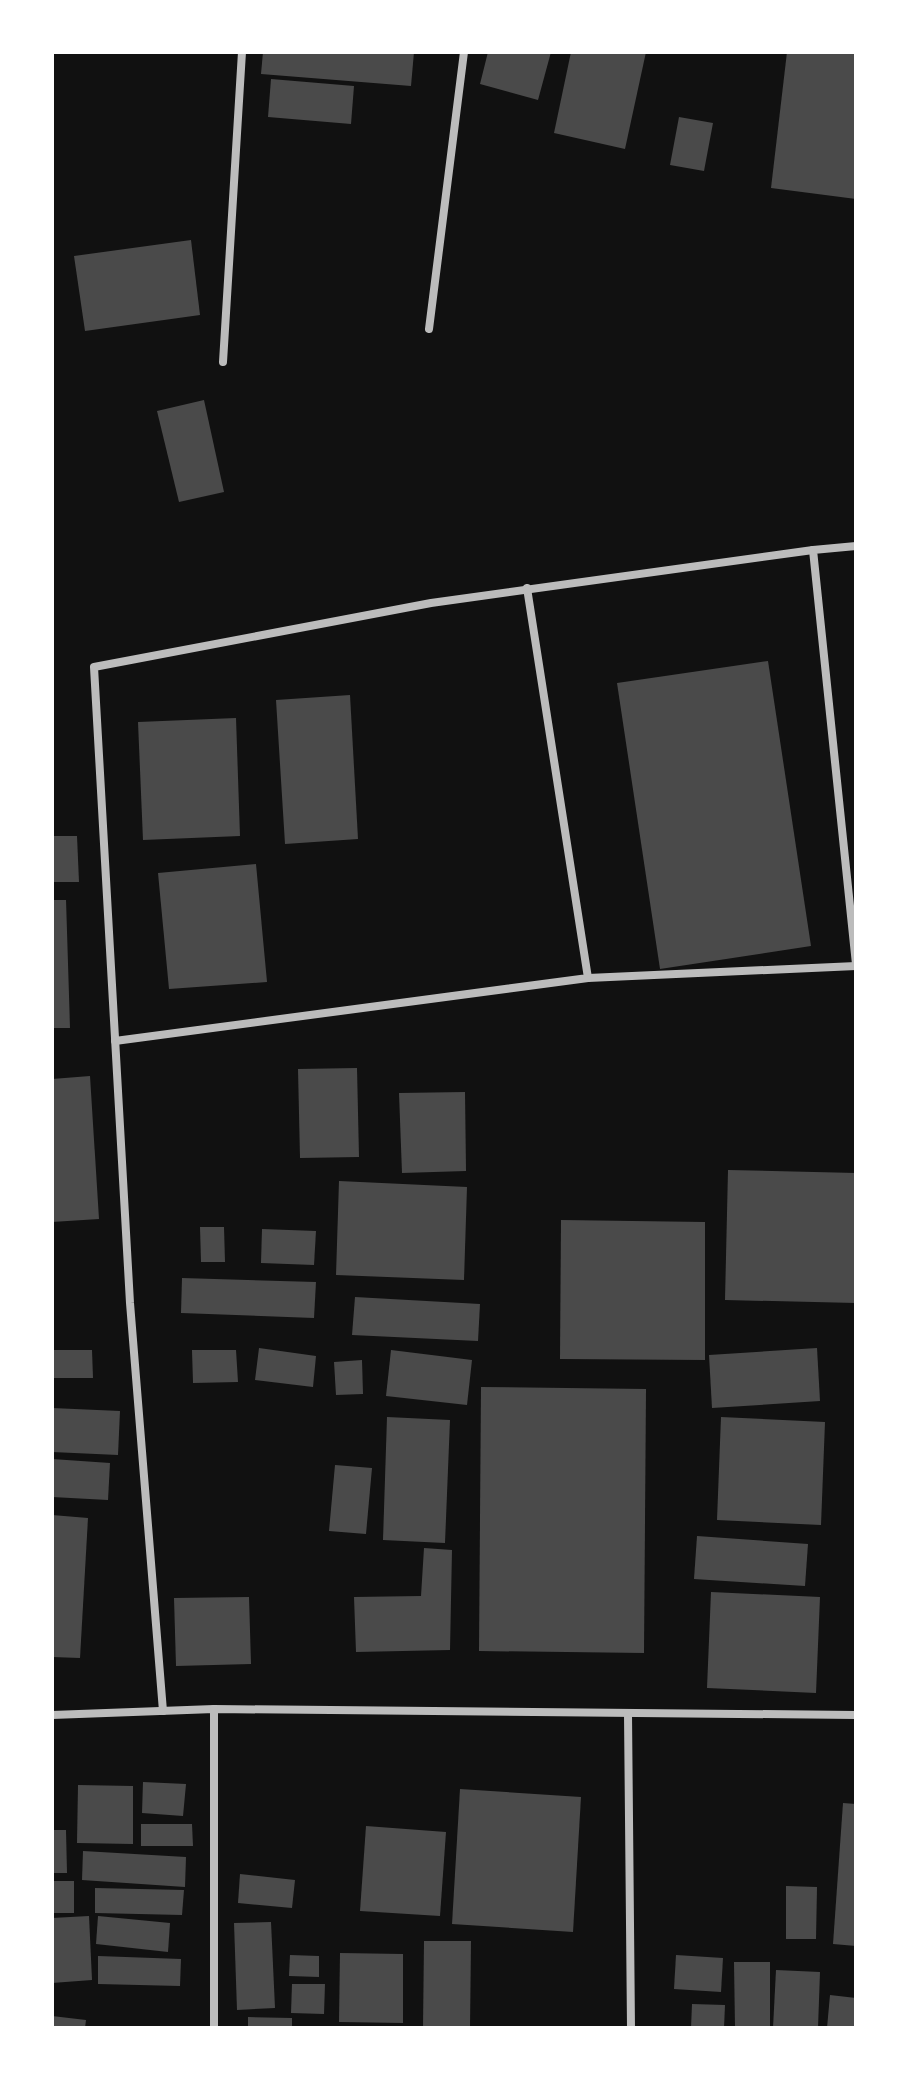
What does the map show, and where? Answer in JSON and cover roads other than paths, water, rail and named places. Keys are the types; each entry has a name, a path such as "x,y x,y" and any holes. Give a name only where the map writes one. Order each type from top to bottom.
{"street":[{"path":"223,362 242,52"},
{"path":"429,329 464,52"},
{"path":"163,1711 130,1303 94,667 527,588 856,546"},
{"path":"115,1041 588,978 856,965 813,550"},
{"path":"527,588 588,978"},
{"path":"214,1709 214,2028"},
{"path":"52,1715 214,1709 856,1715"},
{"path":"628,1714 631,2028"}]}
